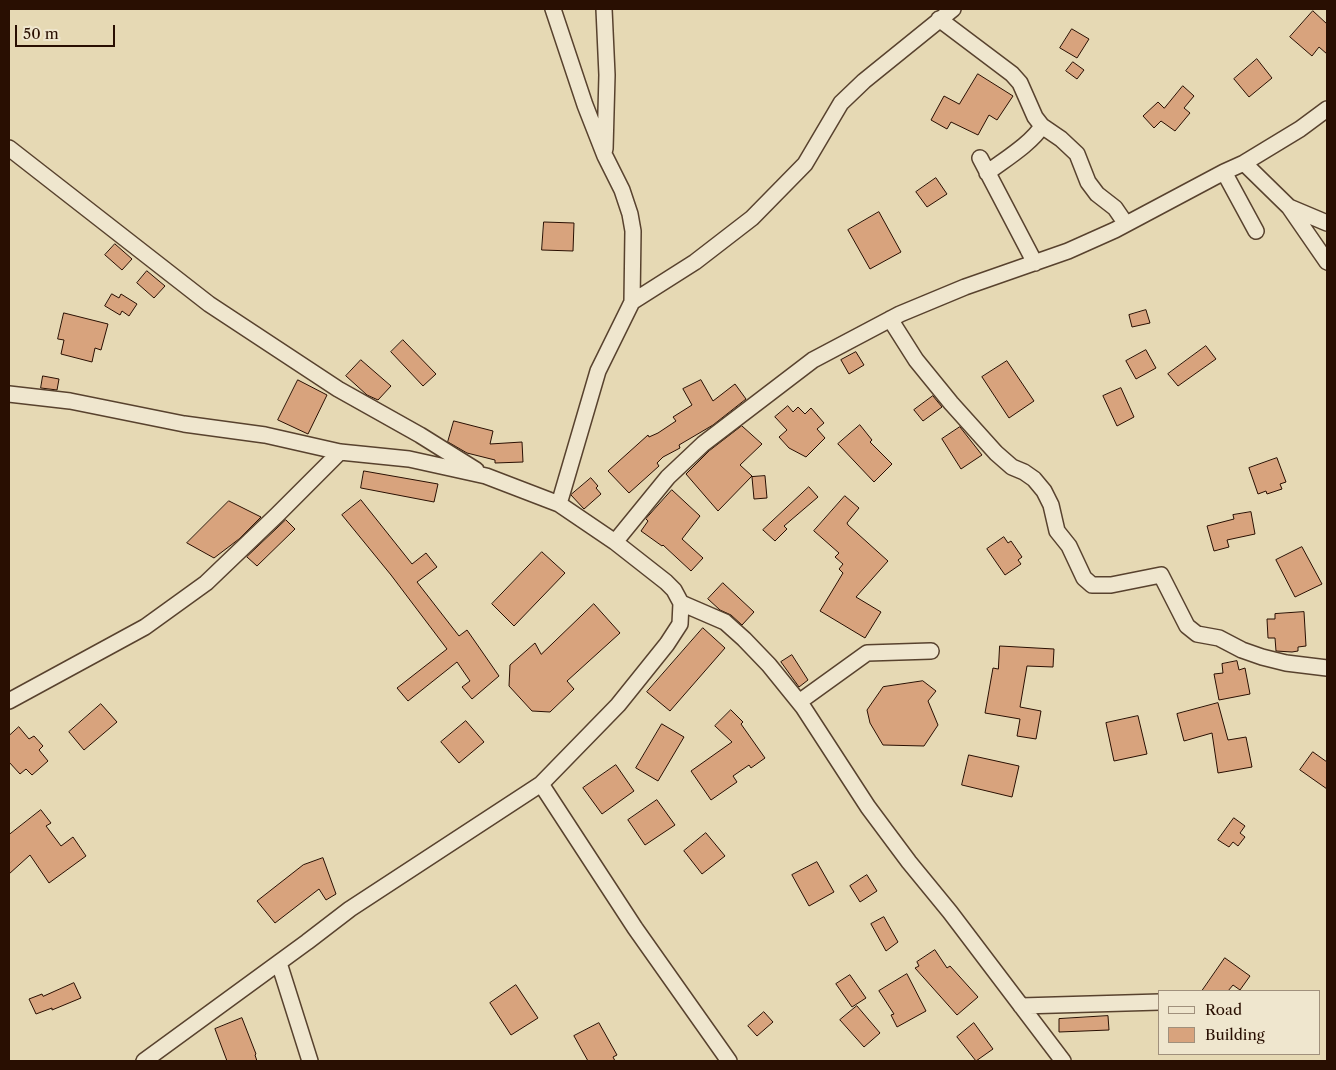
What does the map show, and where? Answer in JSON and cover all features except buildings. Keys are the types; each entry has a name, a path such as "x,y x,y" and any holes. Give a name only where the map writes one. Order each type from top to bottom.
{"street":[{"path":"553,9 585,105 605,156 622,190 630,214 633,231 632,302 598,371 559,504"},
{"path":"604,9 607,75 605,156"},
{"path":"632,302 695,262 752,218 805,164 841,103 864,80 953,9"},
{"path":"939,19 1012,74 1020,83 1035,117 1042,126 1061,139 1077,154 1088,182 1097,194 1115,208 1126,224"},
{"path":"615,542 668,478 703,444 813,360 890,319 964,287 1068,251 1126,224 1244,163 1300,129 1327,109"},
{"path":"988,173 1042,126"},
{"path":"9,148 208,304 338,389 420,435 486,476"},
{"path":"980,158 1035,262"},
{"path":"1244,163 1290,206 1327,262"},
{"path":"1224,172 1256,231"},
{"path":"1290,206 1327,223"},
{"path":"890,319 916,360 951,403 996,453 1012,467 1034,479 1044,491 1051,505 1057,531 1069,546 1084,578 1092,585 1111,585 1161,575 1187,626 1197,634 1219,638 1242,650 1262,657 1286,663 1327,668"},
{"path":"9,394 70,401 184,424 265,435 340,452 409,459 486,476 559,504 615,542 666,582 674,590 681,603 680,624 667,644 618,705 541,784 350,909 144,1061"},
{"path":"9,701 145,627 206,583 340,452"},
{"path":"681,603 725,622 769,665 799,702 868,807 1063,1061"},
{"path":"799,702 867,652 931,651"},
{"path":"541,784 635,928 729,1061"},
{"path":"278,963 310,1061"},
{"path":"1020,1006 1158,1002"}]}
